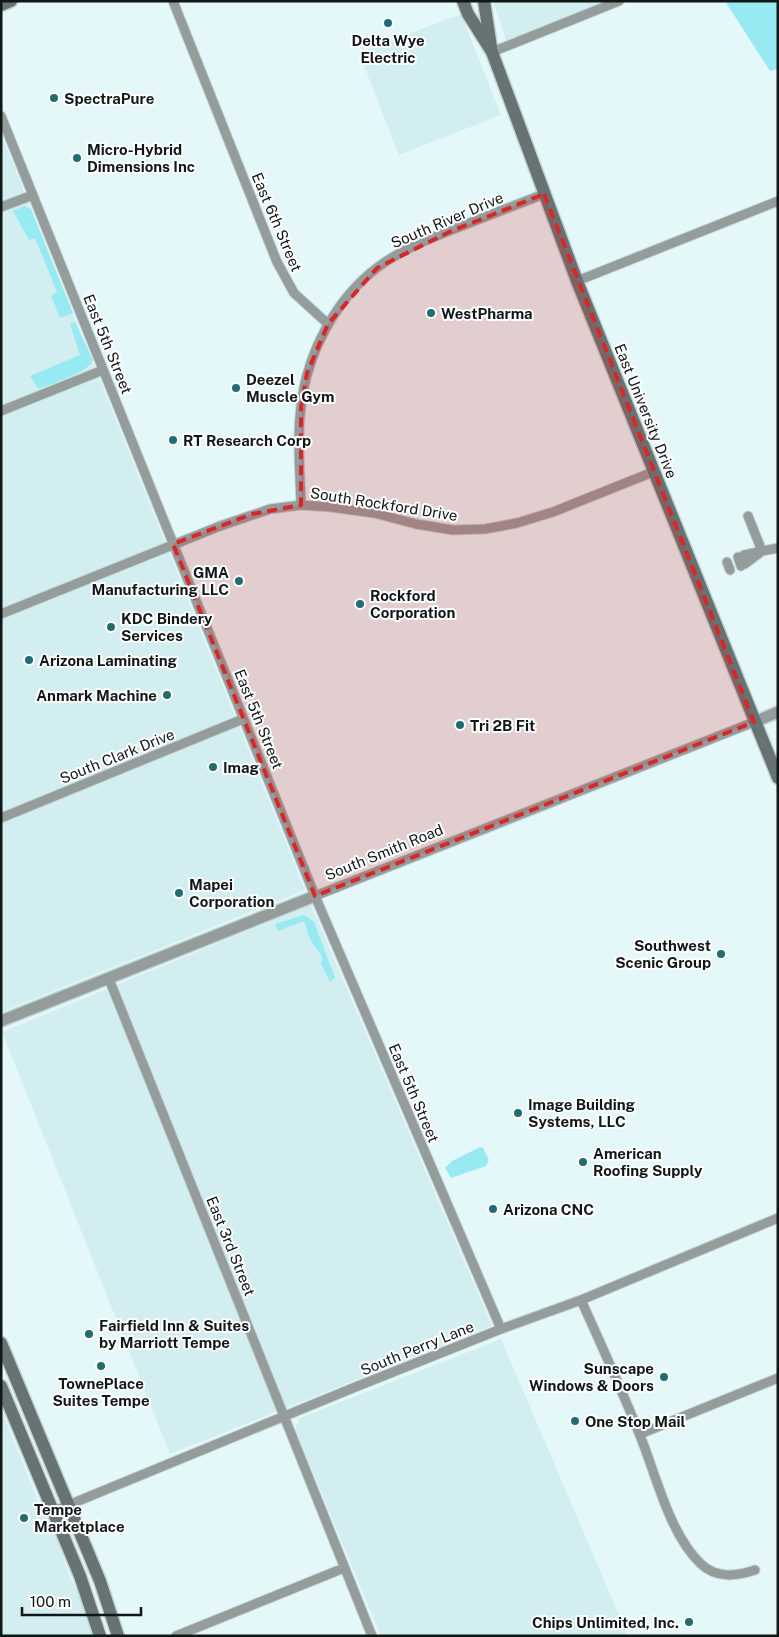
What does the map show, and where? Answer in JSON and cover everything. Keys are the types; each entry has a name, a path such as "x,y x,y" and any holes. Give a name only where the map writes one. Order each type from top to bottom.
{"main road":[{"path":"1,5 11,1"},
{"name":"East University Drive","path":"463,1 468,14 492,52"},
{"path":"471,1 480,8 485,4"},
{"name":"East University Drive","path":"485,4 492,52 544,194 653,472 778,778"},
{"path":"1,1343 100,1581 118,1636"},
{"path":"1,1386 80,1576 100,1636"}],"street":[{"name":"East 6th Street","path":"173,1 277,262 294,293 328,324"},
{"path":"492,52 619,1"},
{"name":"East 5th Street","path":"1,116 314,896 501,1329"},
{"name":"South River Drive","path":"328,324 355,289 377,268 396,255 433,238 544,194"},
{"path":"1,207 33,195"},
{"path":"577,281 778,201"},
{"path":"301,505 300,407 307,373 328,324"},
{"path":"1,411 103,370"},
{"name":"South Rockford Drive","path":"1,614 252,514 301,505 374,513 416,524 453,530 485,529 517,523 553,512 653,472"},
{"path":"748,516 762,551"},
{"path":"742,560 762,551 778,548"},
{"name":"South Smith Road","path":"1,1020 109,979 778,712"},
{"name":"South Clark Drive","path":"1,818 243,719"},
{"name":"East 3rd Street","path":"109,979 372,1636"},
{"name":"South Perry Lane","path":"54,1511 501,1329 581,1300 778,1218"},
{"path":"581,1300 687,1547 703,1565 727,1576 740,1575 755,1570"},
{"path":"640,1434 778,1378"},
{"path":"176,1636 344,1568"}],"highlighted area":[{"path":"544,194 754,722 315,896 173,544 252,514 301,505 301,407 307,373 328,324 377,268 449,232"}],"shaded area":[{"path":"493,1 602,1 604,8 508,46"},
{"path":"725,1 778,1 778,69 770,71"},
{"path":"461,14 501,115 399,155 359,53"},
{"path":"1,134 305,890 1,1012"},
{"path":"24,206 31,209 73,313 60,318 51,296 57,292 35,238 29,240 13,211"},
{"path":"75,322 93,360 90,365 77,374 38,389 30,376 80,355 70,324"},
{"path":"311,905 492,1326 170,1454 2,1032"},
{"path":"304,915 314,922 335,978 330,982 321,964 321,955 311,941 304,921 278,931 275,924"},
{"path":"480,1147 483,1148 489,1160 486,1166 451,1178 445,1168 452,1161"},
{"path":"501,1339 628,1636 381,1636 295,1429 300,1418"},
{"name":"Tempe Marketplace","path":"1,1409 39,1503 56,1532 72,1582 82,1597 95,1636 1,1636"}],"place":[{"name":"Delta Wye Electric","path":"388,23"},
{"name":"SpectraPure","path":"54,98"},
{"name":"Micro-Hybrid Dimensions Inc","path":"77,158"},
{"name":"WestPharma","path":"431,313"},
{"name":"Deezel Muscle Gym","path":"236,388"},
{"name":"RT Research Corp","path":"173,440"},
{"name":"GMA Manufacturing LLC","path":"239,581"},
{"name":"Rockford Corporation","path":"360,604"},
{"name":"KDC Bindery Services","path":"111,627"},
{"name":"Arizona Laminating","path":"29,660"},
{"name":"Anmark Machine","path":"167,695"},
{"name":"Tri 2B Fit","path":"460,725"},
{"name":"Imag","path":"213,767"},
{"name":"Mapei Corporation","path":"179,893"},
{"name":"Southwest Scenic Group","path":"721,954"},
{"name":"Image Building Systems, LLC","path":"518,1113"},
{"name":"American Roofing Supply","path":"583,1162"},
{"name":"Arizona CNC","path":"493,1209"},
{"name":"Fairfield Inn & Suites by Marriott Tempe","path":"89,1334"},
{"name":"TownePlace Suites Tempe","path":"101,1366"},
{"name":"Sunscape Windows & Doors","path":"664,1377"},
{"name":"One Stop Mail","path":"575,1421"},
{"name":"Tempe Marketplace","path":"24,1518"},
{"name":"Chips Unlimited, Inc.","path":"689,1622"}]}
